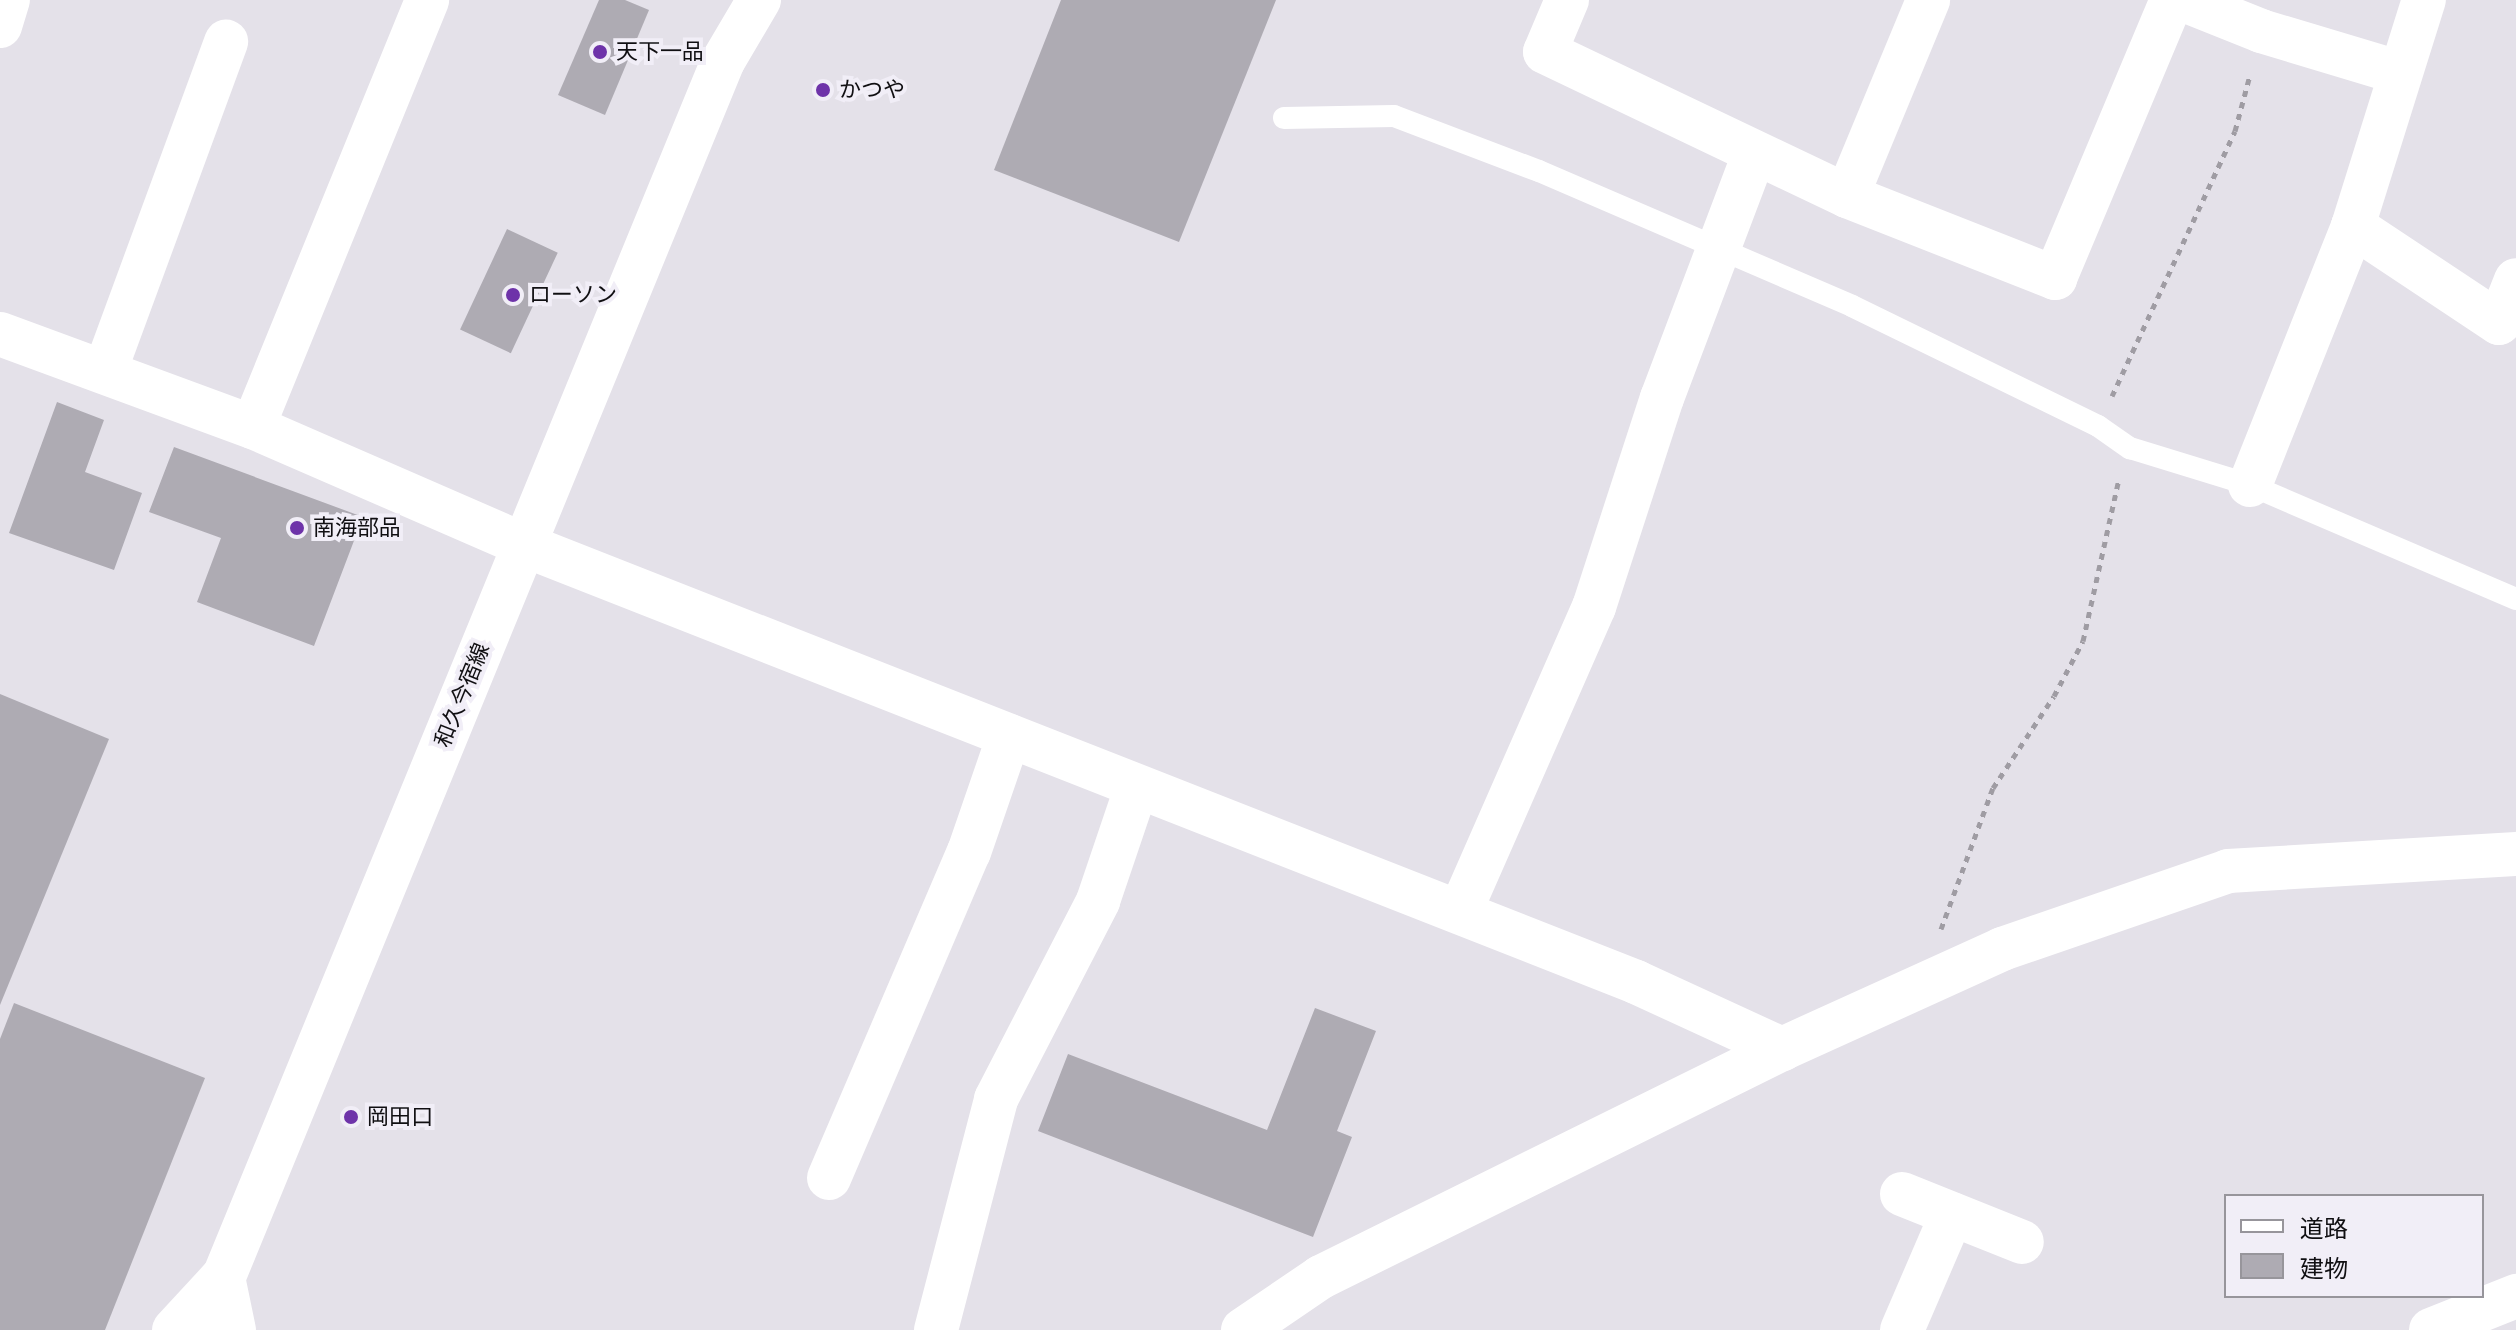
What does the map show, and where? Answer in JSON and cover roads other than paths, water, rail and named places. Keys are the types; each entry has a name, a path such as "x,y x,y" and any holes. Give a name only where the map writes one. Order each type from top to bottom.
{"street":[{"path":"0,26 8,0"},
{"path":"253,427 427,0"},
{"name":"和久今宿線","path":"723,61 737,0"},
{"name":"和久今宿線","path":"202,1330 723,61 759,0"},
{"path":"1567,0 1545,52 1847,196 2055,278 2172,0"},
{"path":"1847,196 1928,0"},
{"path":"2184,0 2261,31 2398,72"},
{"path":"2250,485 2353,226 2398,72 2424,0"},
{"path":"105,371 226,42"},
{"path":"1460,912 1594,607 1717,248 1754,154"},
{"path":"2353,226 2499,323 2516,280"},
{"path":"0,334 253,427 524,545 1136,789 1636,982 1782,1049"},
{"path":"829,1178 969,852 1009,736"},
{"path":"936,1330 996,1099 1098,901 1136,789"},
{"path":"1243,1330 1321,1277 1782,1049 2002,949 2228,871 2516,854"},
{"path":"1902,1194 2022,1242"},
{"path":"1902,1330 1952,1214"},
{"path":"174,1330 223,1277"},
{"path":"223,1277 234,1330"},
{"path":"2431,1330 2515,1295"}],"lane":[{"path":"1284,118 1394,116 1539,171 1867,313 2098,426 2130,448 2250,485 2516,599"}],"place":[{"name":"天下一品","path":"600,52"},
{"name":"かつや","path":"823,90"},
{"name":"ローソン","path":"513,295"},
{"name":"南海部品","path":"297,528"},
{"name":"岡田口","path":"351,1117"}]}
